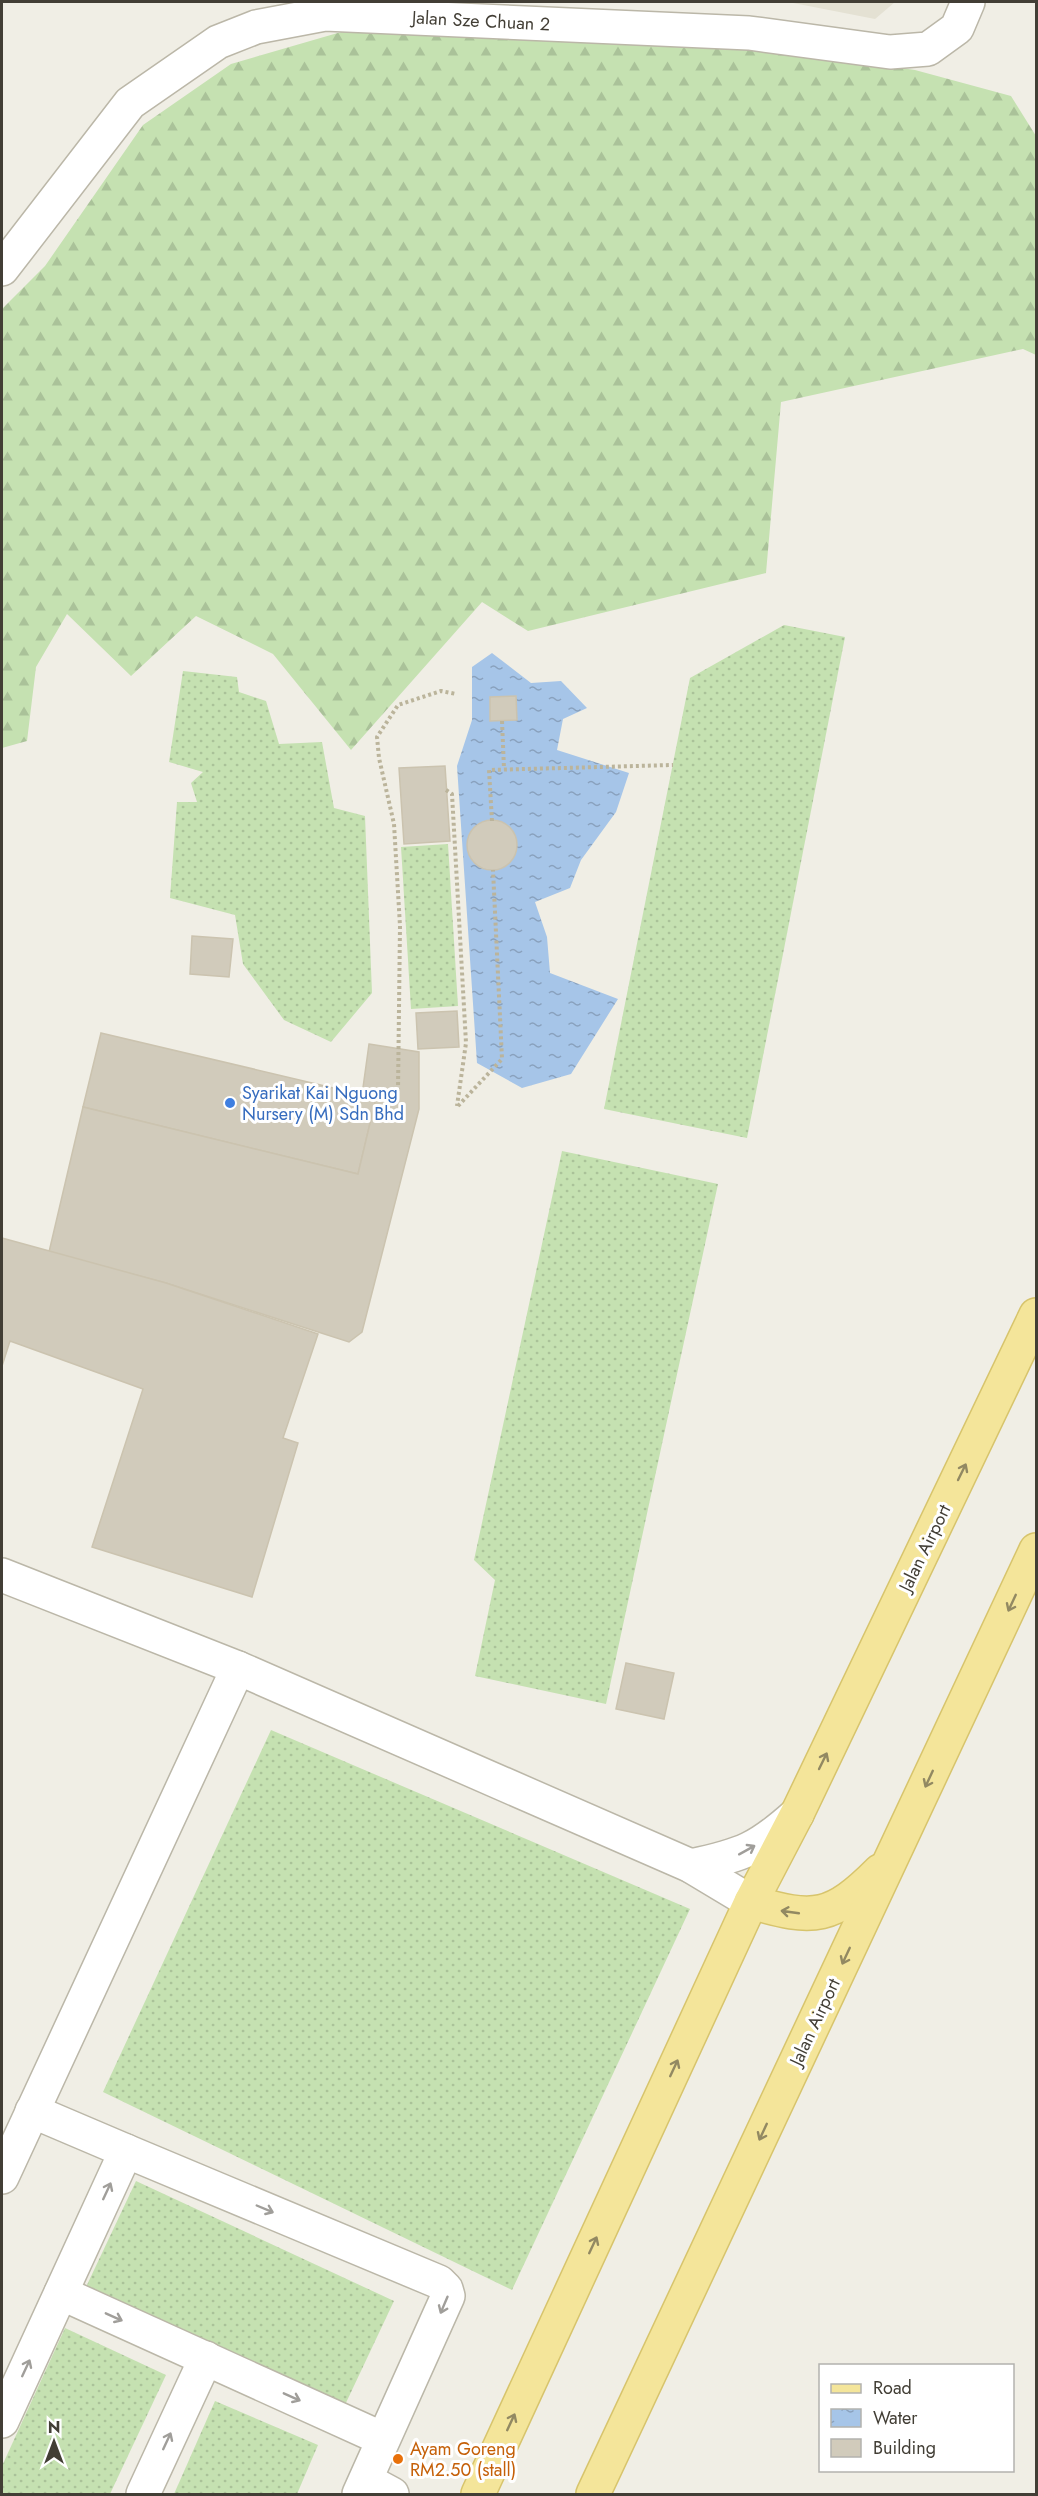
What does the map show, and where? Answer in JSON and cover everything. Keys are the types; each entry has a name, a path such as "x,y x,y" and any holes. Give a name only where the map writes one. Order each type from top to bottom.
{"main road":[{"name":"Jalan Airport","path":"751,1902 797,1814 1036,1315"},
{"name":"Jalan Airport","path":"592,2494 1036,1550"},
{"path":"478,2494 751,1902 792,1914 828,1912 861,1890 891,1859"}],"street":[{"name":"Jalan Sze Chuan 2","path":"2,269 130,104 219,42 256,27 325,14 337,14 748,33 890,52 928,49 957,28 968,2"},
{"path":"2,1551 11,1579 238,1668 691,1866 751,1902"},
{"path":"2,2177 238,1668"},
{"path":"691,1866 736,1857 770,1838 797,1814"},
{"path":"32,2111 439,2282 446,2289 448,2296 383,2439 373,2490"},
{"path":"2,2421 126,2151"},
{"path":"61,2293 383,2439"},
{"path":"143,2494 206,2358"}],"path":[{"path":"398,1091 400,926 394,824 379,758 377,737 398,705 441,691 456,694"},
{"path":"502,721 504,769"},
{"path":"492,821 489,770 672,765"},
{"path":"446,790 452,794 466,1043 457,1106 502,1059 494,870"}],"shaded area":[{"path":"788,2 895,2 875,19"}],"green space":[{"path":"348,30 750,46 915,70 1011,96 1036,136 1036,355 1023,349 781,402 766,573 528,631 482,602 351,750 273,654 196,616 131,676 67,614 36,667 27,741 2,748 2,309 45,266 143,125 231,64"},
{"path":"784,625 845,637 747,1138 604,1109 690,678"},
{"path":"183,671 237,677 239,692 266,701 279,744 322,742 334,808 365,816 372,993 331,1042 284,1020 243,964 235,915 170,898 177,802 197,802 191,783 203,772 169,762"},
{"path":"448,844 458,1006 411,1009 401,847"},
{"path":"562,1151 718,1184 606,1704 475,1676 495,1580 474,1560"},
{"path":"271,1730 690,1909 512,2290 103,2092"},
{"path":"136,2181 394,2301 344,2407 86,2287"},
{"path":"65,2328 166,2375 110,2494 2,2494 2,2466"},
{"path":"215,2401 318,2445 297,2494 174,2494"}],"water":[{"path":"492,653 531,683 561,681 587,708 563,719 557,750 629,773 616,812 581,860 570,888 535,902 547,937 550,973 618,999 571,1074 522,1088 477,1063 457,766 472,720 472,667"}],"building":[{"path":"516,696 517,720 490,721 490,697"},
{"path":"445,766 450,841 404,844 399,768"},
{"path":"492,820 510,827 517,845 510,863 492,870 474,863 467,845 474,827"},
{"path":"192,936 233,939 229,977 190,974"},
{"path":"457,1011 459,1047 418,1049 416,1013"},
{"name":"Syarikat Kai Nguong Nursery (M) Sdn Bhd","path":"101,1033 376,1098 358,1174 83,1107"},
{"path":"369,1044 419,1052 419,1109 362,1332 349,1342 166,1283 49,1252 83,1107 358,1174 376,1098 362,1095"},
{"path":"2,1238 166,1283 318,1334 283,1438 298,1443 252,1597 92,1547 143,1389 10,1341 2,1366"},
{"path":"626,1663 674,1673 664,1719 616,1709"}],"place":[{"name":"Syarikat Kai Nguong Nursery (M) Sdn Bhd","path":"230,1103"},
{"name":"Ayam Goreng RM2.50 (stall)","path":"398,2459"}]}
